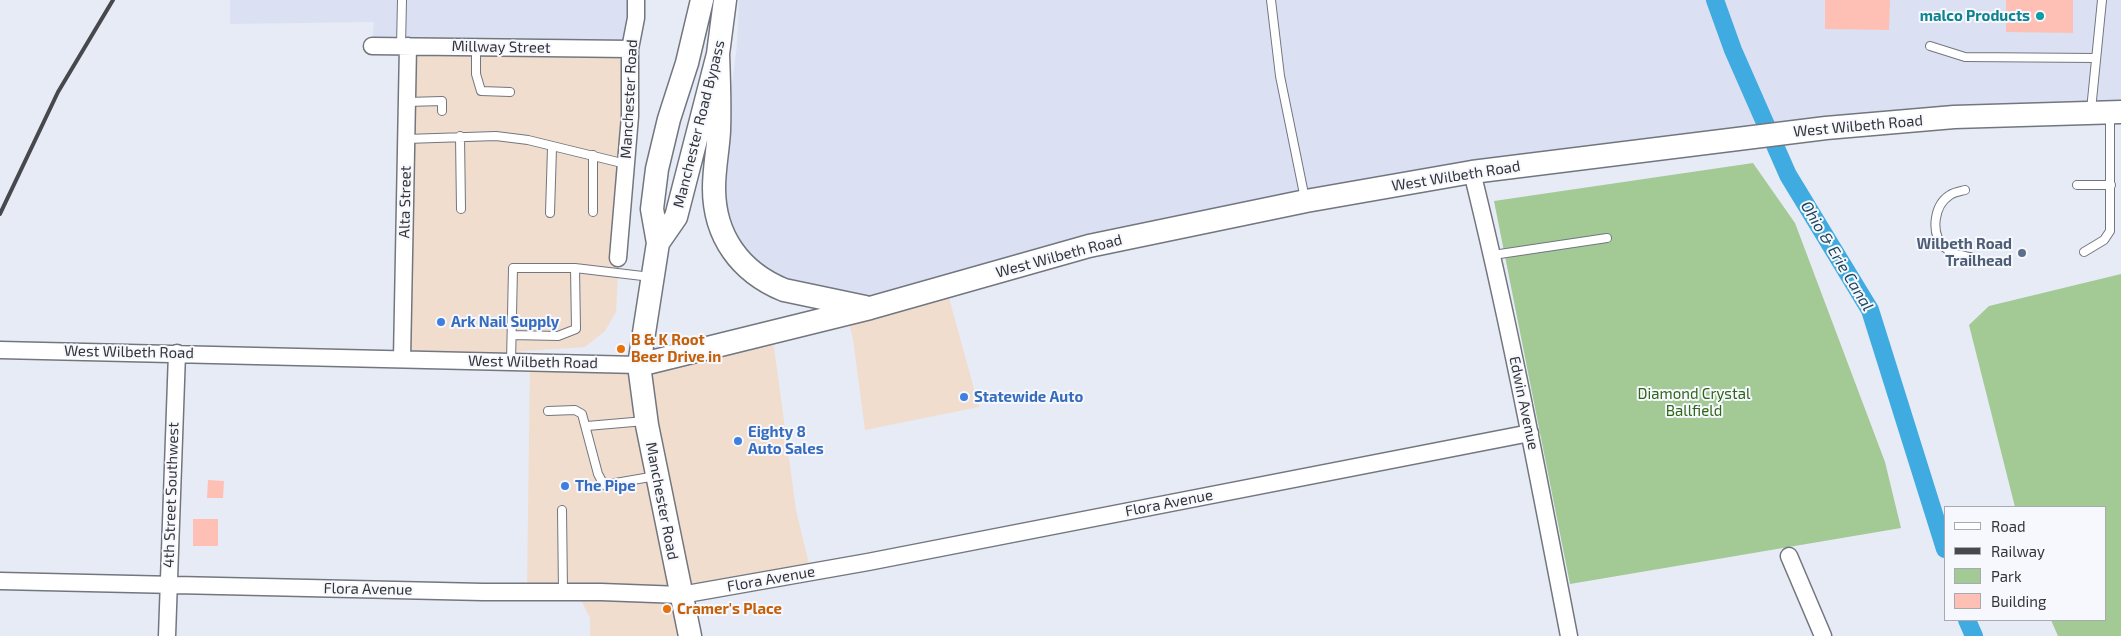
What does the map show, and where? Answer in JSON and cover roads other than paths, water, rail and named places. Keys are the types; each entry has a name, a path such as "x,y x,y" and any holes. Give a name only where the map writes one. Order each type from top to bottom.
{"main road":[{"name":"Manchester Road Bypass","path":"640,365 658,243 652,210 657,170 702,0"},
{"name":"Manchester Road Bypass","path":"658,243 676,217 718,54 725,0"},
{"path":"718,54 719,132 714,189 720,230 730,250 752,273 778,288 870,308"},
{"name":"West Wilbeth Road","path":"640,365 870,308 1089,246 1306,201 1472,172 1822,128 1954,117 2107,112"},
{"name":"Manchester Road","path":"640,365 647,421 657,476 690,636"}],"street":[{"name":"Manchester Road","path":"618,258 630,116 630,49 636,18 636,0"},
{"name":"Millway Street","path":"372,46 630,49"},
{"name":"Alta Street","path":"402,359 407,102 404,46"},
{"name":"Edwin Avenue","path":"1472,172 1493,255 1569,636"},
{"name":"West Wilbeth Road","path":"0,350 640,365"},
{"name":"4th Street Southwest","path":"167,636 177,353"},
{"name":"Flora Avenue","path":"0,581 168,586 681,595 868,562 1530,433"},
{"path":"1789,556 1823,636"}],"lane":[{"path":"402,0 404,46"},
{"path":"1271,0 1280,76 1306,201"},
{"path":"2084,252 2104,240 2110,231 2111,185 2107,112 2096,58 2102,0"},
{"path":"1930,46 1964,57 2096,58"},
{"path":"476,47 476,74 481,91 510,92"},
{"path":"407,102 442,101 442,111"},
{"path":"460,136 461,209"},
{"path":"406,139 496,136 528,140 552,148 593,155 626,164"},
{"path":"550,213 552,148"},
{"path":"593,155 593,212"},
{"path":"2077,185 2111,185"},
{"path":"1965,190 1951,195 1940,205 1936,219 1937,236 1944,247 1957,255 1970,257"},
{"path":"1493,255 1607,238"},
{"path":"511,362 513,268 575,268 653,278"},
{"path":"512,335 558,336 576,329 575,268"},
{"path":"548,411 575,410 582,414 587,426 598,474 604,485 657,476"},
{"path":"587,426 647,421"},
{"path":"562,510 563,592"}],"waterway":[{"name":"Ohio & Erie Canal","path":"1715,0 1733,50 1788,175 1870,310 1944,546"},
{"name":"Ohio & Erie Canal","path":"1967,621 1974,636"}],"railway":[{"path":"0,214 58,92 113,0"}],"place":[{"name":"malco Products","path":"2040,16"},
{"name":"Wilbeth Road Trailhead","path":"2022,253"},
{"name":"Ark Nail Supply","path":"441,322"},
{"name":"B & K Root Beer Drive in","path":"621,349"},
{"name":"Statewide Auto","path":"964,397"},
{"name":"Eighty 8 Auto Sales","path":"738,441"},
{"name":"The Pipe","path":"565,486"},
{"name":"Cramer's Place","path":"667,609"}],"park label":[{"name":"Diamond Crystal Ballfield","path":"1694,402"}]}
